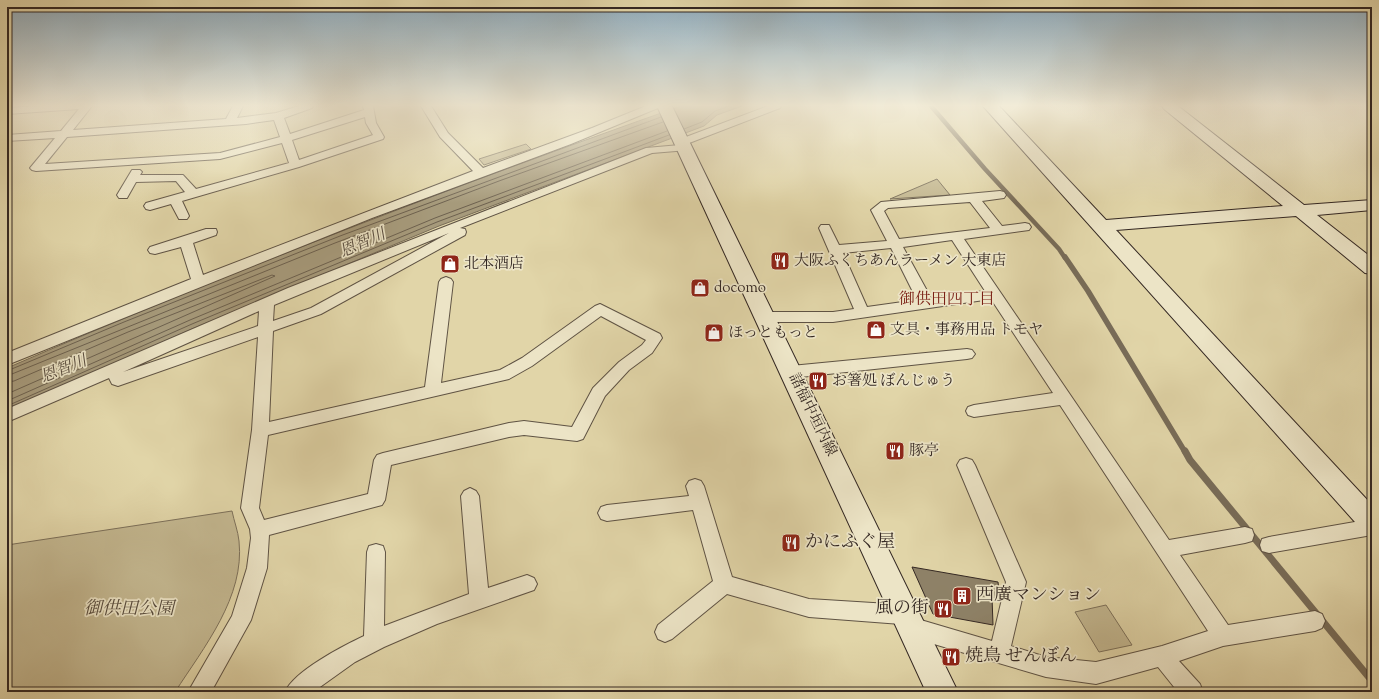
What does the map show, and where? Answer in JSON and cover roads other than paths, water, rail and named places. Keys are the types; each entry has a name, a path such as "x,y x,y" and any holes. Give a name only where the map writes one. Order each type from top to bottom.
{"street":[{"path":"61,139 36,168 220,156 285,139 295,165"},
{"path":"150,206 295,165 374,139"},
{"path":"448,139 481,172"},
{"path":"7,359 198,280 481,172 574,139"},
{"name":"諸福中垣内線","path":"680,139 942,692"},
{"path":"7,416 292,291 479,216 650,150 682,143 693,139"},
{"path":"1021,139 1372,523"},
{"path":"1210,139 1372,268"},
{"path":"123,196 142,160"},
{"path":"132,179 179,177 193,194"},
{"path":"926,303 877,210 885,204 1000,195"},
{"path":"973,198 999,230"},
{"path":"175,200 183,216"},
{"path":"1100,226 1372,205"},
{"path":"114,368 118,380 316,311 480,221 479,216"},
{"path":"834,250 895,244 1025,227"},
{"path":"825,228 862,312"},
{"path":"155,250 210,232"},
{"path":"956,236 1223,636"},
{"path":"186,241 198,280"},
{"path":"432,392 446,282"},
{"path":"765,317 833,317 994,294"},
{"path":"199,692 241,620 257,568 260,538 250,508 260,430 267,303"},
{"path":"258,529 376,500 383,460 509,430 524,428 577,434 598,392 624,366 648,349 656,338 600,308 527,362 504,375 260,430"},
{"path":"791,372 967,354"},
{"path":"974,411 1064,398"},
{"path":"966,465 1016,582 999,653"},
{"path":"607,513 697,494 724,584"},
{"path":"470,496 479,600"},
{"path":"1269,545 1372,527"},
{"path":"1165,549 1246,535"},
{"path":"374,642 376,552"},
{"path":"296,692 358,648 426,618 527,584"},
{"path":"724,584 809,608 908,621 999,653 1046,667 1096,673 1162,656 1223,636 1315,621"},
{"path":"665,632 724,584"},
{"path":"1162,656 1192,692"}],"water":[{"name":"恩智川","path":"589,139 671,139 439,226 194,328 7,411 7,368 90,332 258,264"}],"waterway":[{"path":"959,139 1059,249 1065,258"},
{"path":"1065,257 1088,291 1185,452"},
{"path":"1185,451 1190,460 1372,681"}],"place":[{"name":"大阪ふくちあんラーメン 大東店","path":"780,261"},
{"name":"北本酒店","path":"450,264"},
{"name":"docomo","path":"700,288"},
{"name":"文具・事務用品 トモヤ","path":"876,330"},
{"name":"ほっともっと","path":"714,333"},
{"name":"お箸処 ぼんじゅう","path":"818,381"},
{"name":"豚亭","path":"895,451"},
{"name":"かにふぐ屋","path":"791,543"},
{"name":"西廣マンション","path":"962,596"},
{"name":"風の街","path":"943,609"},
{"name":"焼鳥 せんぼん","path":"951,657"}],"district":[{"name":"御供田四丁目","path":"947,300"}],"park label":[{"name":"御供田公園","path":"129,610"}]}
